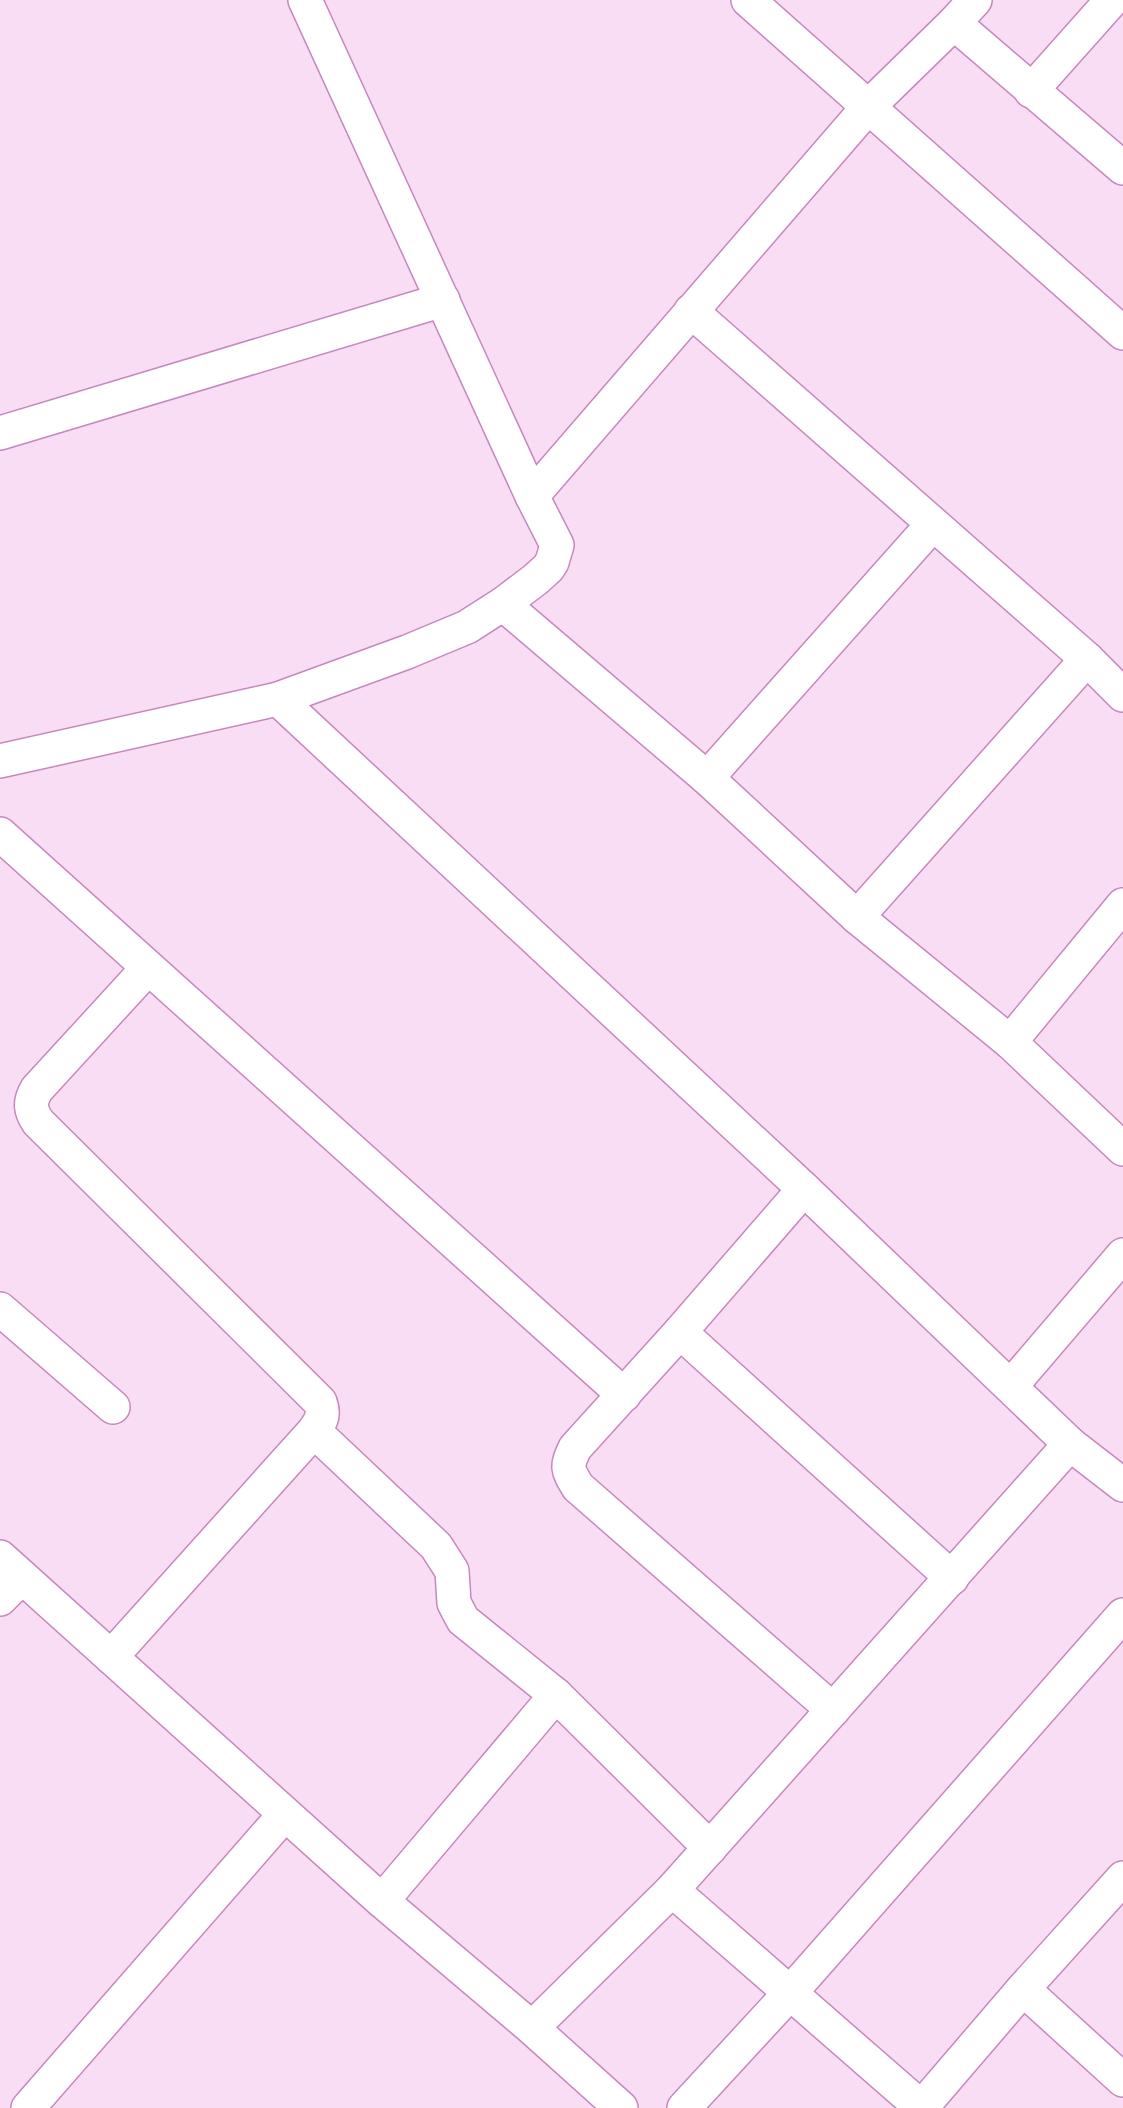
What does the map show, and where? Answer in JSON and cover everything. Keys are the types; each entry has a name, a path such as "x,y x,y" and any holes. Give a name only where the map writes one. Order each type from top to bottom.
{"street":[{"path":"0,760 278,699 457,632 503,604 536,579 552,562 557,545 532,496 305,0"},
{"path":"748,0 1118,319"},
{"path":"1031,91 1112,0"},
{"path":"532,496 869,106 964,12 1031,91 1123,168"},
{"path":"0,433 443,300"},
{"path":"691,311 1087,659 1123,695"},
{"path":"707,778 933,524"},
{"path":"503,604 707,778 857,917 1010,1042 1119,1137"},
{"path":"857,917 1087,659"},
{"path":"278,699 804,1189 1070,1444 1123,1485"},
{"path":"0,834 624,1395"},
{"path":"1010,1042 1123,905"},
{"path":"111,1657 314,1431 322,1419 323,1410 320,1402 38,1122 32,1113 30,1107 37,1089 148,968"},
{"path":"804,1189 681,1332 575,1448 568,1461 568,1469 578,1486 833,1710"},
{"path":"1011,1386 1123,1255"},
{"path":"0,1309 113,1407"},
{"path":"681,1332 952,1578"},
{"path":"314,1431 436,1546 452,1571 454,1603 463,1620 556,1695 711,1848"},
{"path":"532,2028 672,1890 711,1848 1070,1444"},
{"path":"7,1577 111,1657 382,1901 532,2028 621,2108"},
{"path":"684,2108 790,1993 1123,1615"},
{"path":"382,1901 556,1695"},
{"path":"28,2108 285,1814"},
{"path":"672,1890 921,2108 1023,1989 1123,1878"},
{"path":"1023,1989 1123,2080"}]}
